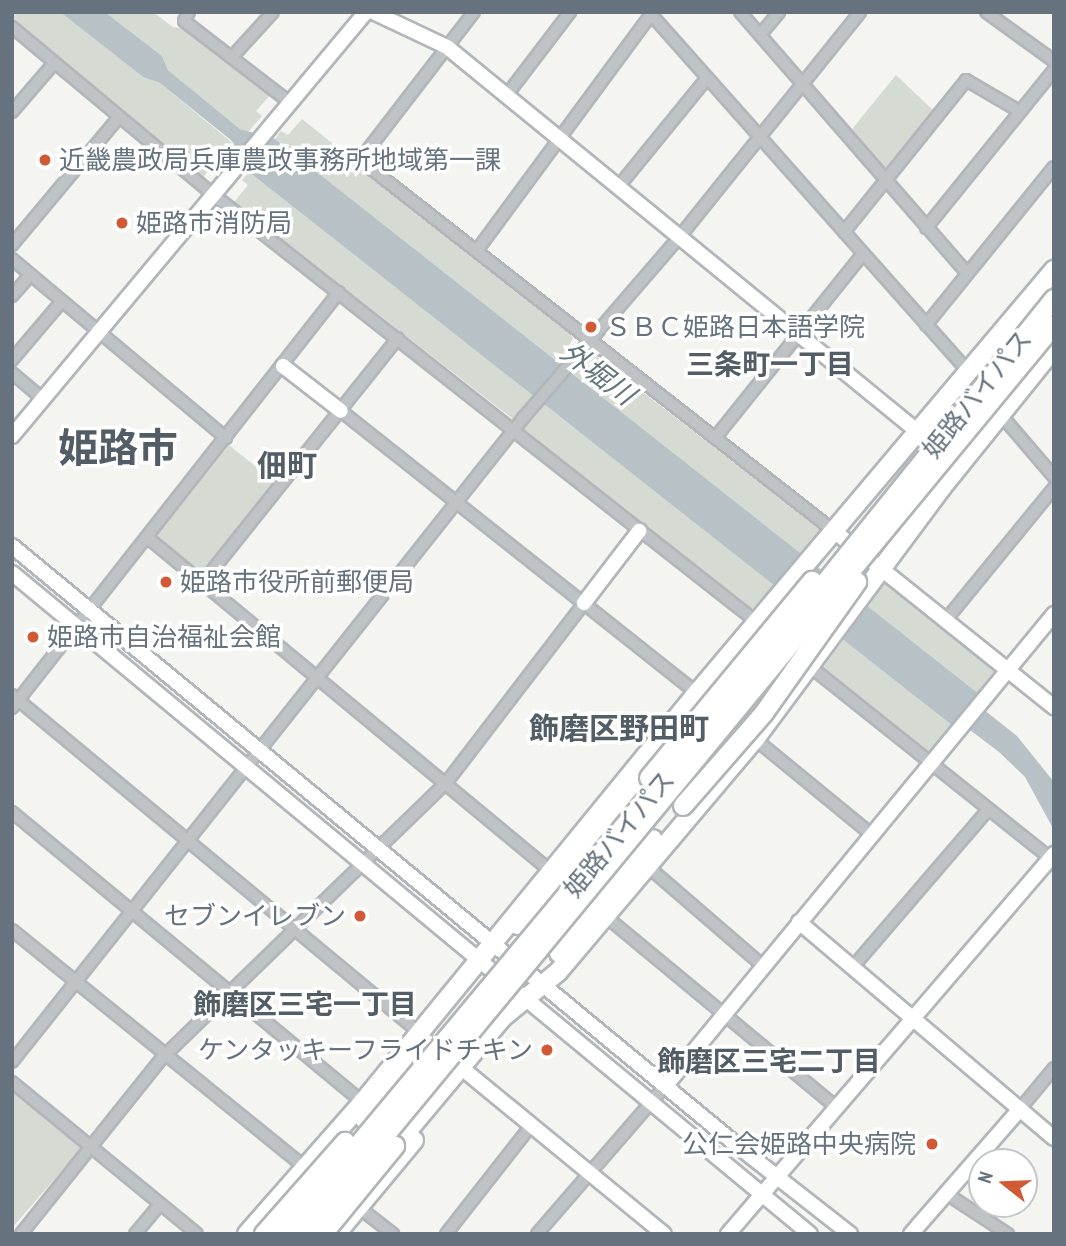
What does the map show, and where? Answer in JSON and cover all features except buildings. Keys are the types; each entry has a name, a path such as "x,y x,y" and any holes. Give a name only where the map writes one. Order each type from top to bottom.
{"highway":[{"path":"272,1232 421,1033 697,693 1054,270"},
{"name":"姫路バイパス","path":"272,1232 861,539 1054,299"},
{"name":"姫路バイパス","path":"304,1234 912,501 1054,325"},
{"path":"543,981 558,972 755,739 815,663 876,576 1052,353"},
{"path":"336,1234 543,981 603,894 764,713 912,501"},
{"path":"494,945 547,902 794,602 838,553 861,539"},
{"path":"247,1234 304,1167 364,1111 469,992 481,960"},
{"path":"323,1234 503,1017 526,999"}],"street":[{"path":"189,12 184,20 289,102"},
{"path":"233,56 273,12"},
{"path":"12,436 366,12"},
{"path":"373,12 447,47 681,235 917,431"},
{"path":"474,12 360,160 478,249 834,531 876,576 945,621 1054,708"},
{"path":"506,96 570,12"},
{"path":"740,12 967,273"},
{"path":"760,35 779,12"},
{"path":"12,1062 261,752 515,432 524,417 582,348 593,341 681,235 860,12"},
{"path":"986,12 1054,61"},
{"path":"478,249 650,13 969,373"},
{"path":"12,27 215,196 639,531 758,623 815,663 988,810 1051,855 728,1234"},
{"path":"12,112 54,63"},
{"path":"926,228 1054,70"},
{"path":"619,186 707,78"},
{"path":"844,232 966,80 1019,111"},
{"path":"12,245 119,117"},
{"path":"926,325 1054,167"},
{"path":"715,438 863,254"},
{"path":"12,259 226,438"},
{"path":"12,296 30,275"},
{"path":"339,292 148,537 14,701 189,841 421,1033"},
{"path":"12,360 62,301"},
{"path":"203,582 398,338"},
{"path":"283,366 697,693"},
{"path":"12,373 43,399"},
{"path":"1001,415 1054,477"},
{"path":"945,621 1054,488"},
{"path":"21,1234 163,1057 361,862 446,783 639,531"},
{"path":"148,537 552,872"},
{"path":"12,546 494,945 543,981 776,1176 850,1234"},
{"path":"12,573 481,960 760,1196 810,1234"},
{"path":"537,1234 651,1104 1054,614"},
{"path":"755,739 871,834"},
{"path":"852,968 988,810"},
{"path":"12,812 232,990 364,1111"},
{"path":"646,865 763,966"},
{"path":"604,915 836,1107"},
{"path":"799,922 1054,1138"},
{"path":"12,930 163,1057 393,1234"},
{"path":"911,1234 1054,1068"},
{"path":"469,1074 530,1128 664,1234"},
{"path":"12,1082 197,1234"},
{"path":"446,1234 530,1128"},
{"path":"947,1194 1008,1234"},
{"path":"135,1234 160,1204"}],"shaded area":[{"path":"12,12 60,12 143,77 160,83 236,146 222,165 216,161 201,180 12,23"},
{"path":"60,12 105,12 162,56 168,70 240,129 275,139 979,694 974,702 1017,736 1054,782 1054,830 1025,777 999,752 958,721 953,726 249,172 232,141 160,83 143,77"},
{"path":"105,12 153,12 173,27 186,29 271,94 256,111 262,116 248,132 240,129 168,70 162,56"},
{"path":"896,75 934,111 888,170 881,171 852,129"},
{"path":"302,119 569,332 573,338 559,363 275,139 281,131 288,135"},
{"path":"249,172 533,395 513,419 234,202 248,185 242,180"},
{"path":"591,352 820,529 799,554 567,369 579,356"},
{"path":"541,402 774,585 750,611 522,430"},
{"path":"229,445 275,482 202,574 156,537"},
{"path":"885,581 994,666 995,677 979,694 868,607"},
{"path":"844,639 953,726 930,753 822,669"},
{"path":"12,1088 83,1146 12,1228"}],"place":[{"name":"近畿農政局兵庫農政事務所地域第一課","path":"45,160"},
{"name":"姫路市消防局","path":"122,223"},
{"name":"ＳＢＣ姫路日本語学院","path":"591,327"},
{"name":"姫路市役所前郵便局","path":"166,582"},
{"name":"姫路市自治福祉会館","path":"33,637"},
{"name":"セブンイレブン","path":"360,916"},
{"name":"ケンタッキーフライドチキン","path":"547,1050"},
{"name":"公仁会姫路中央病院","path":"932,1144"}],"district":[{"name":"三条町一丁目","path":"770,364"},
{"name":"姫路市","path":"118,447"},
{"name":"佃町","path":"287,465"},
{"name":"飾磨区野田町","path":"619,728"},
{"name":"飾磨区三宅一丁目","path":"305,1004"},
{"name":"飾磨区三宅二丁目","path":"769,1061"}],"water label":[{"name":"外堀川","path":"598,373"}]}
